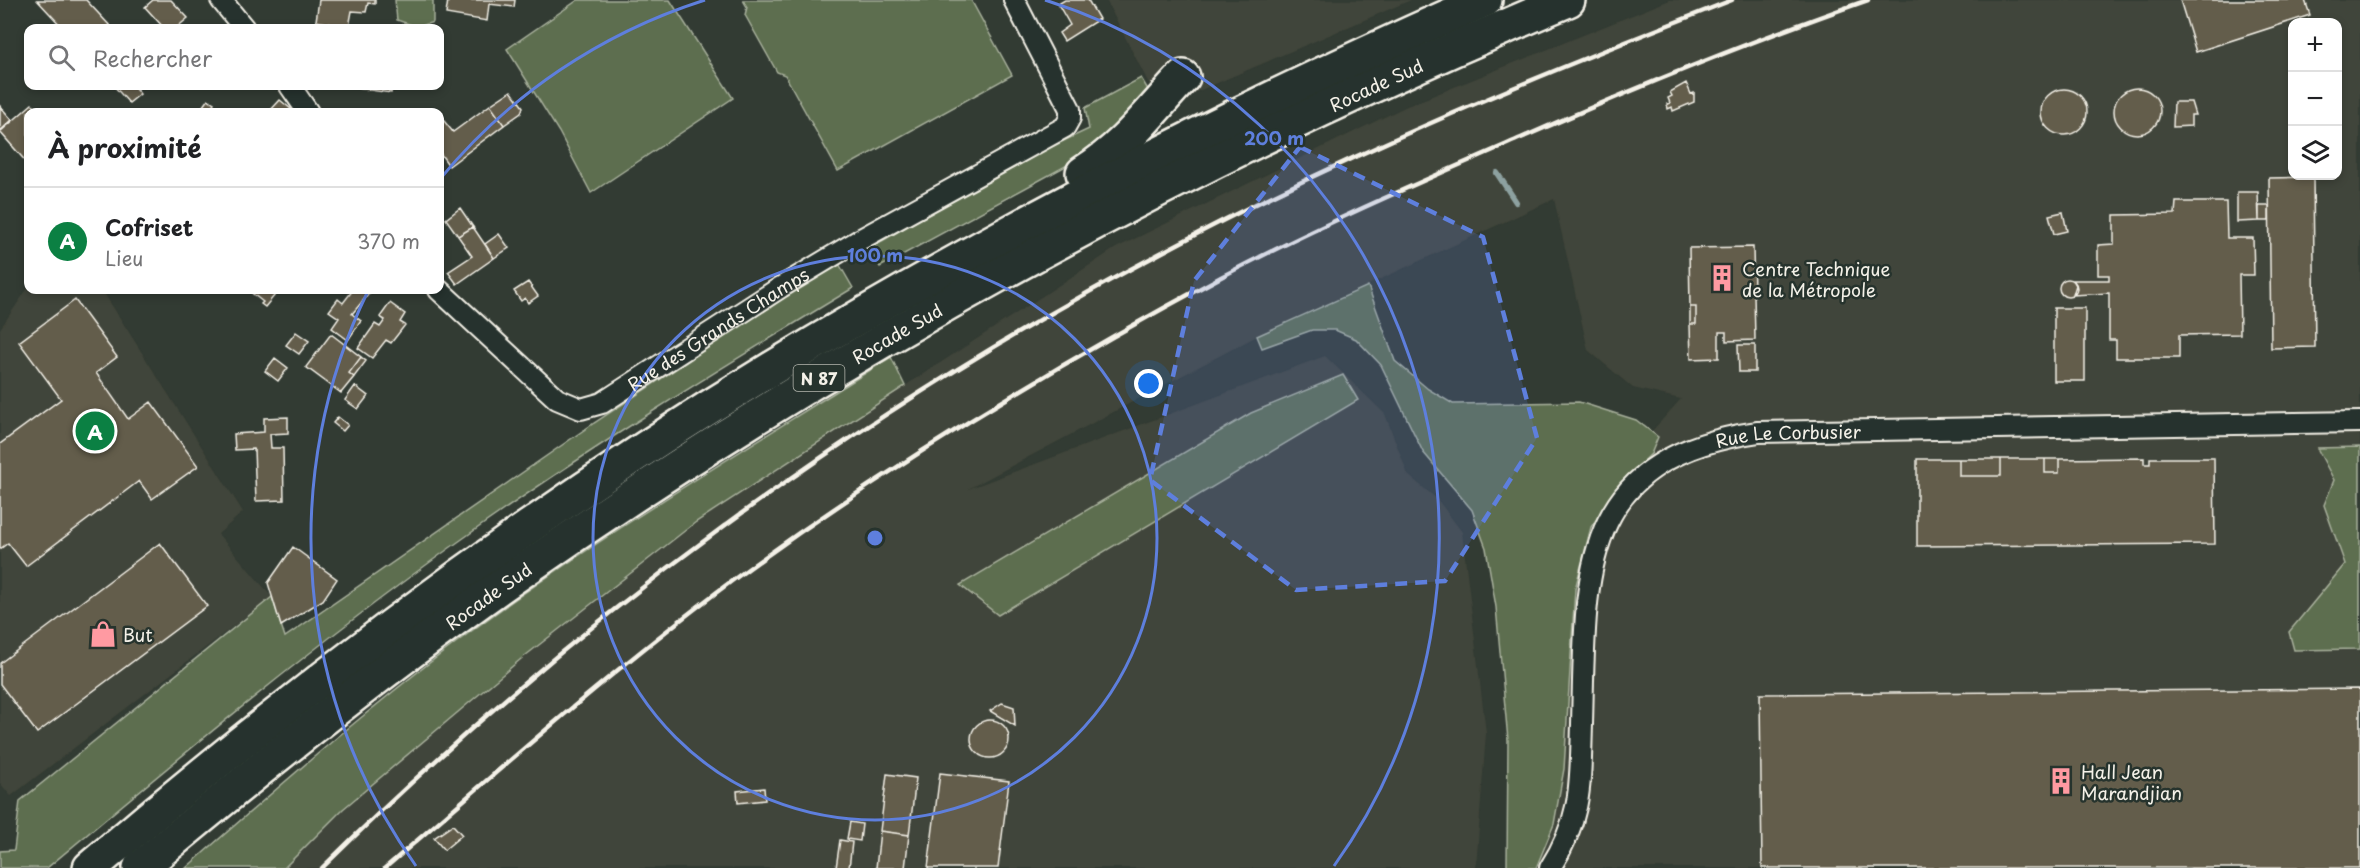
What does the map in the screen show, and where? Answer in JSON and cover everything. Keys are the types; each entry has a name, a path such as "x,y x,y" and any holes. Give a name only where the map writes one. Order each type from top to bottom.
{"highway":[{"name":"Rocade Sud","path":"90,868 313,686 457,578 642,451 851,321 1088,189 1261,102 1485,0"},
{"name":"Rocade Sud","path":"140,868 300,737 444,628 596,521 732,431 953,299 1093,224 1276,131 1418,65 1568,0"},
{"name":"N 87","path":"851,321 1116,151 1138,130 1182,78"},
{"path":"169,868 444,628"},
{"name":"N 87","path":"81,868 128,835"}],"street":[{"path":"220,0 241,24"},
{"name":"Rue des Grands Champs","path":"443,294 557,399 576,408 592,407 851,245 1065,127 1070,118 1070,109 1014,0"},
{"path":"293,90 305,108"},
{"name":"Rue Le Corbusier","path":"1550,868 1567,841 1580,795 1585,611 1592,564 1607,523 1624,495 1645,473 1681,451 1721,437 1758,432 2360,422"}],"highlighted area":[{"path":"1300,147 1483,237 1537,438 1445,581 1296,590 1150,480 1194,281"}],"shaded area":[{"path":"1106,0 1411,0 1161,107"},
{"path":"1670,0 2360,0 2360,868 1537,868 1557,662 1577,514 1681,399 1633,388 1588,350 1554,199 1257,336 968,489 1325,356 1385,414 1408,475 1437,499 1462,532 1486,733 1476,868 284,868 343,809 521,659 697,522 1116,248 1405,107"},
{"path":"24,294 105,294 243,512 218,534 272,597 11,796 0,783 0,329"}],"green space":[{"path":"395,0 433,0 433,22 409,24 397,20"},
{"path":"578,0 670,0 733,98 591,193 559,132 507,49"},
{"path":"743,0 971,0 1012,75 838,171 785,75 777,72 745,15 747,7"},
{"path":"1141,78 1153,98 1073,162 880,267 870,248 1010,166 1089,129 1085,108"},
{"path":"838,262 853,288 603,443 405,580 198,742 47,868 0,868 0,851 14,850 20,801 272,597 285,637 594,423"},
{"path":"1368,286 1395,361 1428,389 1453,404 1579,402 1636,420 1658,437 1651,454 1618,487 1591,527 1575,589 1564,769 1554,824 1536,868 1507,868 1508,740 1496,607 1486,548 1472,510 1423,452 1381,365 1356,339 1335,330 1312,330 1262,348 1257,336"},
{"path":"891,357 905,386 696,522 521,659 343,809 284,868 186,868 348,728 474,629 702,475"},
{"path":"1343,375 1358,400 998,615 960,585 1251,413"},
{"path":"2360,447 2360,649 2294,650 2289,632 2345,564 2324,505 2334,480 2317,448"}],"building":[{"path":"37,0 86,0 108,24 59,24"},
{"path":"153,0 171,0 188,18 181,24 160,24 145,7"},
{"path":"319,0 375,0 375,4 368,3 366,12 352,11 350,24 316,21"},
{"path":"448,0 515,0 514,7 489,4 487,21 446,14"},
{"path":"1065,0 1088,0 1099,19 1064,41 1059,33 1070,25 1058,4"},
{"path":"2180,0 2305,0 2310,15 2288,18 2288,22 2196,52"},
{"path":"1686,83 1691,94 1694,93 1694,102 1673,111 1672,107 1668,109 1667,104 1670,103 1668,98 1672,96 1670,92"},
{"path":"2137,88 2153,95 2160,111 2153,127 2137,134 2121,127 2114,111 2121,95"},
{"path":"2064,89 2080,96 2087,112 2080,128 2064,135 2048,128 2041,112 2048,96"},
{"path":"118,90 137,90 140,94 129,103"},
{"path":"370,90 391,90 391,93"},
{"path":"511,91 523,107 521,113 504,125 490,105"},
{"path":"208,99 214,103 211,108 201,108"},
{"path":"280,100 290,108 273,108"},
{"path":"2174,102 2191,102 2195,115 2191,115 2191,126 2173,127"},
{"path":"490,105 504,125 449,166 444,159 444,121 453,132"},
{"path":"0,106 12,120 0,131"},
{"path":"24,111 24,159 0,132"},
{"path":"2269,178 2313,180 2315,347 2271,348"},
{"path":"2237,192 2258,192 2259,221 2237,222"},
{"path":"2176,202 2226,202 2227,238 2253,238 2254,275 2239,275 2240,334 2179,335 2179,358 2116,358 2116,340 2109,340 2109,293 2073,295 2076,285 2073,280 2109,280 2109,275 2098,275 2098,245 2114,244 2114,215 2175,214"},
{"path":"2259,206 2269,206 2269,221 2259,221"},
{"path":"460,208 473,227 458,236 446,219"},
{"path":"2063,212 2067,231 2054,234 2049,215"},
{"path":"473,227 494,258 457,284 448,272 472,256 458,236"},
{"path":"499,234 509,248 494,258 485,244"},
{"name":"Centre Technique de la Métropole","path":"1753,247 1755,340 1726,341 1726,332 1719,332 1719,358 1691,359 1690,324 1696,324 1696,307 1690,307 1689,248"},
{"path":"2068,279 2074,282 2077,288 2074,294 2068,297 2062,294 2059,288 2062,282"},
{"path":"528,282 538,296 528,303 525,298 521,301 514,291"},
{"path":"253,294 276,294 265,307 261,304 263,302"},
{"path":"350,294 369,294 352,314 361,321 348,340 332,328 339,318 329,311 338,299 343,303"},
{"path":"75,300 117,357 96,373 128,419 151,402 198,466 152,499 139,481 26,566 8,543 0,549 0,444 61,399 19,342"},
{"path":"390,303 405,314 400,322 405,325 391,343 386,340 372,358 358,348 375,324 380,327 385,320 380,317"},
{"path":"1690,307 1696,307 1696,324 1690,324"},
{"path":"2054,308 2085,308 2085,381 2054,381"},
{"path":"296,332 309,341 299,354 286,345"},
{"path":"331,334 361,357 349,373 354,377 341,393 306,367"},
{"path":"1738,345 1755,345 1755,372 1739,372"},
{"path":"361,357 366,361 354,377 349,373"},
{"path":"275,358 288,368 278,381 265,371"},
{"path":"355,386 368,396 358,409 345,400"},
{"path":"288,417 288,433 270,434 271,448 283,448 284,500 256,501 254,449 235,450 234,434 264,432 264,418"},
{"path":"338,417 348,425 343,431 333,423"},
{"path":"2144,458 2144,464 2150,464 2150,458 2214,458 2215,544 1917,546 1917,459 1959,459 1959,476 2001,476 2001,459 2045,459 2045,473 2059,473 2059,459"},
{"path":"1959,459 2001,459 2001,476 1959,476"},
{"path":"2045,459 2059,459 2059,473 2045,473"},
{"name":"But","path":"160,543 207,606 37,733 0,684 0,663"},
{"path":"293,547 337,579 323,600 281,626 268,583"},
{"name":"Hall Jean Marandjian","path":"2360,689 2360,868 1762,868 1760,694"},
{"path":"1002,703 1014,707 1015,726 990,711"},
{"path":"990,720 1003,726 1009,739 1003,752 990,758 977,752 971,739 977,726"},
{"path":"940,773 1009,781 998,868 928,868"},
{"path":"887,774 916,778 909,835 880,831"},
{"path":"764,788 765,800 738,803 737,791"},
{"path":"850,822 862,824 860,841 847,839"},
{"path":"453,825 462,835 444,850 434,838"},
{"path":"880,831 909,835 905,868 876,868"},
{"path":"840,840 852,842 849,868 836,868"}],"waterway":[{"path":"1497,173 1516,202"}],"railway":[{"path":"322,868 418,777 517,690 619,606 724,526 832,450 943,378 1056,310 1172,247 1309,178 1519,85 1732,0"},
{"path":"385,868 600,685 733,580 791,538 911,458 1096,346 1221,277 1370,205 1650,83 1736,48 1868,0"}],"place":[{"name":"Centre Technique de la Métropole","path":"1722,278"},
{"name":"Cofriset","path":"95,431"},
{"name":"But","path":"103,634"},
{"name":"Hall Jean Marandjian","path":"2061,781"}]}
